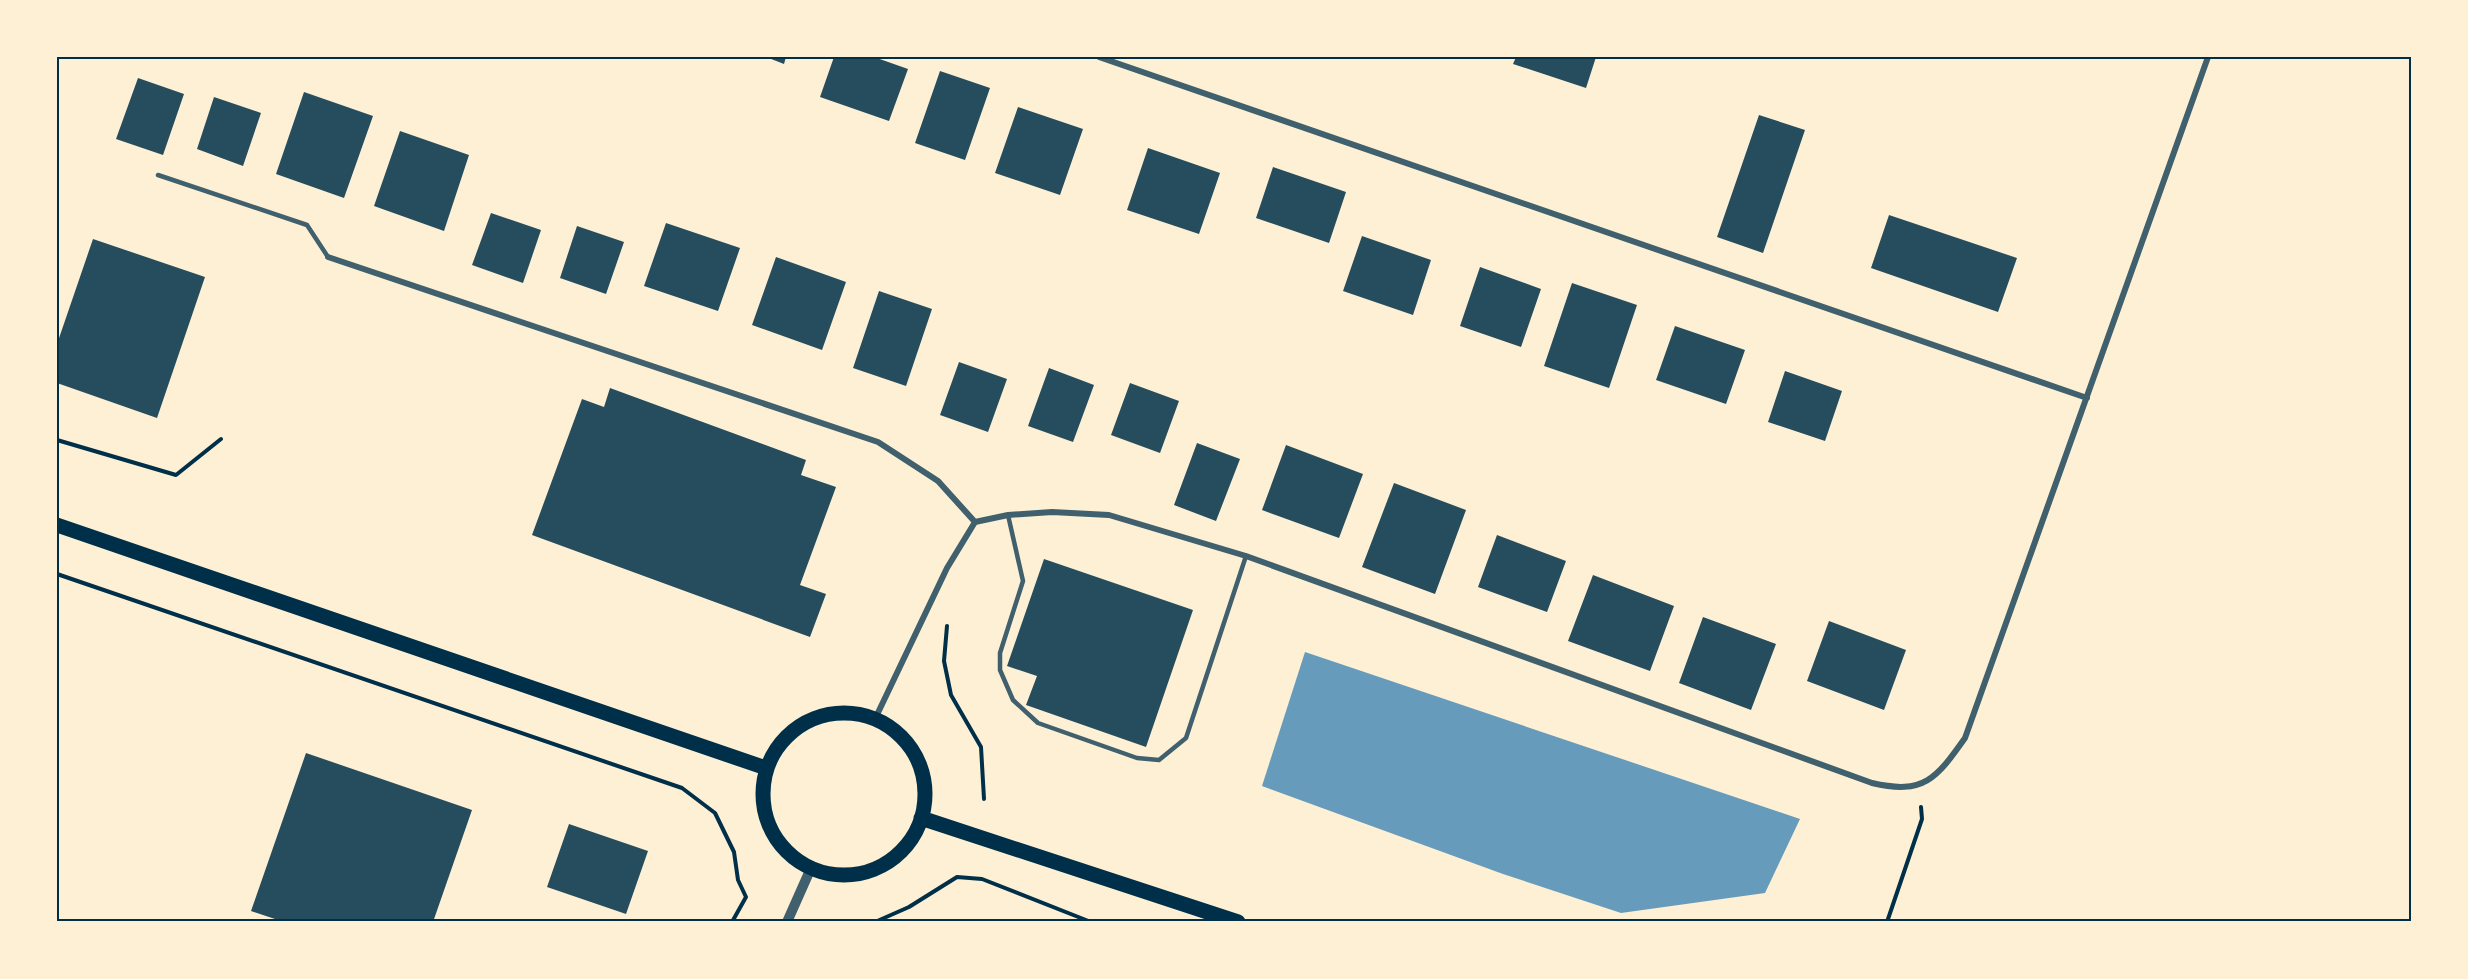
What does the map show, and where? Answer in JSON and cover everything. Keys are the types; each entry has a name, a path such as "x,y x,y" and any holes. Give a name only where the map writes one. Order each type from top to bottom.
{"main road":[{"path":"57,525 766,768"},
{"path":"850,713 875,719 896,732 912,749 922,770 925,794 921,818 909,842 890,861 864,872 837,874 811,868 791,855 775,837 766,816 762,792 766,768 779,745 798,726 823,716 850,713"},
{"path":"921,818 1238,922"}],"street":[{"path":"1099,57 2086,398"},
{"path":"875,719 947,568 975,522 1008,515 1052,512 1109,515 1246,556 1872,783 1894,788 1920,785 1933,777 1948,762 1965,738 2208,57"},
{"path":"328,257 878,442 938,481 975,522"},
{"path":"787,922 811,868"}],"lane":[{"path":"158,175 307,225 328,257"},
{"path":"1008,515 1023,581 1000,653 1000,670 1013,700 1038,723 1137,758 1159,760 1186,738 1246,556"}],"path":[{"path":"57,440 176,475 221,439"},
{"path":"57,573 682,788 715,813 734,852 738,880 746,897 732,922"},
{"path":"950,617 944,661 951,695 981,747 984,799"},
{"path":"1887,922 1922,819 1920,785"},
{"path":"875,922 909,907 957,877 982,879 1091,922"}],"water":[{"path":"1305,652 1800,819 1765,893 1621,913 1503,874 1262,786"}],"building":[{"path":"766,57 786,57 784,64"},
{"path":"834,57 874,57 908,69 889,121 820,97"},
{"path":"1516,57 1596,57 1586,88 1513,64"},
{"path":"940,71 990,88 965,160 915,143"},
{"path":"138,78 184,94 163,155 116,139"},
{"path":"304,92 373,116 344,198 276,174"},
{"path":"214,97 261,113 243,166 197,149"},
{"path":"1018,107 1083,129 1060,195 995,173"},
{"path":"1759,115 1805,130 1763,253 1717,237"},
{"path":"400,131 469,155 444,231 374,206"},
{"path":"1148,148 1220,173 1199,234 1127,210"},
{"path":"1273,167 1346,192 1329,243 1256,218"},
{"path":"491,213 541,230 523,283 472,265"},
{"path":"1889,215 2017,258 1998,312 1871,268"},
{"path":"666,223 740,248 718,311 644,286"},
{"path":"577,226 624,242 606,294 560,278"},
{"path":"1362,236 1431,260 1413,315 1343,291"},
{"path":"93,239 205,277 157,418 57,383 57,344"},
{"path":"776,257 846,282 822,350 752,325"},
{"path":"1480,267 1541,289 1521,347 1460,326"},
{"path":"1572,283 1637,305 1609,388 1544,366"},
{"path":"879,291 932,309 906,386 853,368"},
{"path":"1675,326 1745,350 1726,404 1656,380"},
{"path":"959,362 1007,379 988,432 940,415"},
{"path":"1049,368 1094,385 1073,442 1028,426"},
{"path":"1785,371 1842,391 1825,441 1768,422"},
{"path":"1130,383 1179,401 1160,453 1111,435"},
{"path":"610,388 806,460 801,475 836,487 800,585 826,594 810,637 532,535 582,399 604,407"},
{"path":"1197,443 1240,459 1216,521 1174,505"},
{"path":"1286,445 1363,474 1339,538 1262,510"},
{"path":"1394,483 1466,510 1435,594 1362,567"},
{"path":"1497,535 1566,561 1547,612 1478,587"},
{"path":"1044,559 1193,610 1146,747 1026,705 1037,676 1007,666"},
{"path":"1593,575 1674,606 1650,671 1568,641"},
{"path":"1703,617 1776,644 1751,710 1679,683"},
{"path":"1829,621 1906,650 1884,710 1807,681"},
{"path":"306,753 472,810 433,922 284,922 251,911"},
{"path":"569,824 648,851 626,914 547,887"}]}
